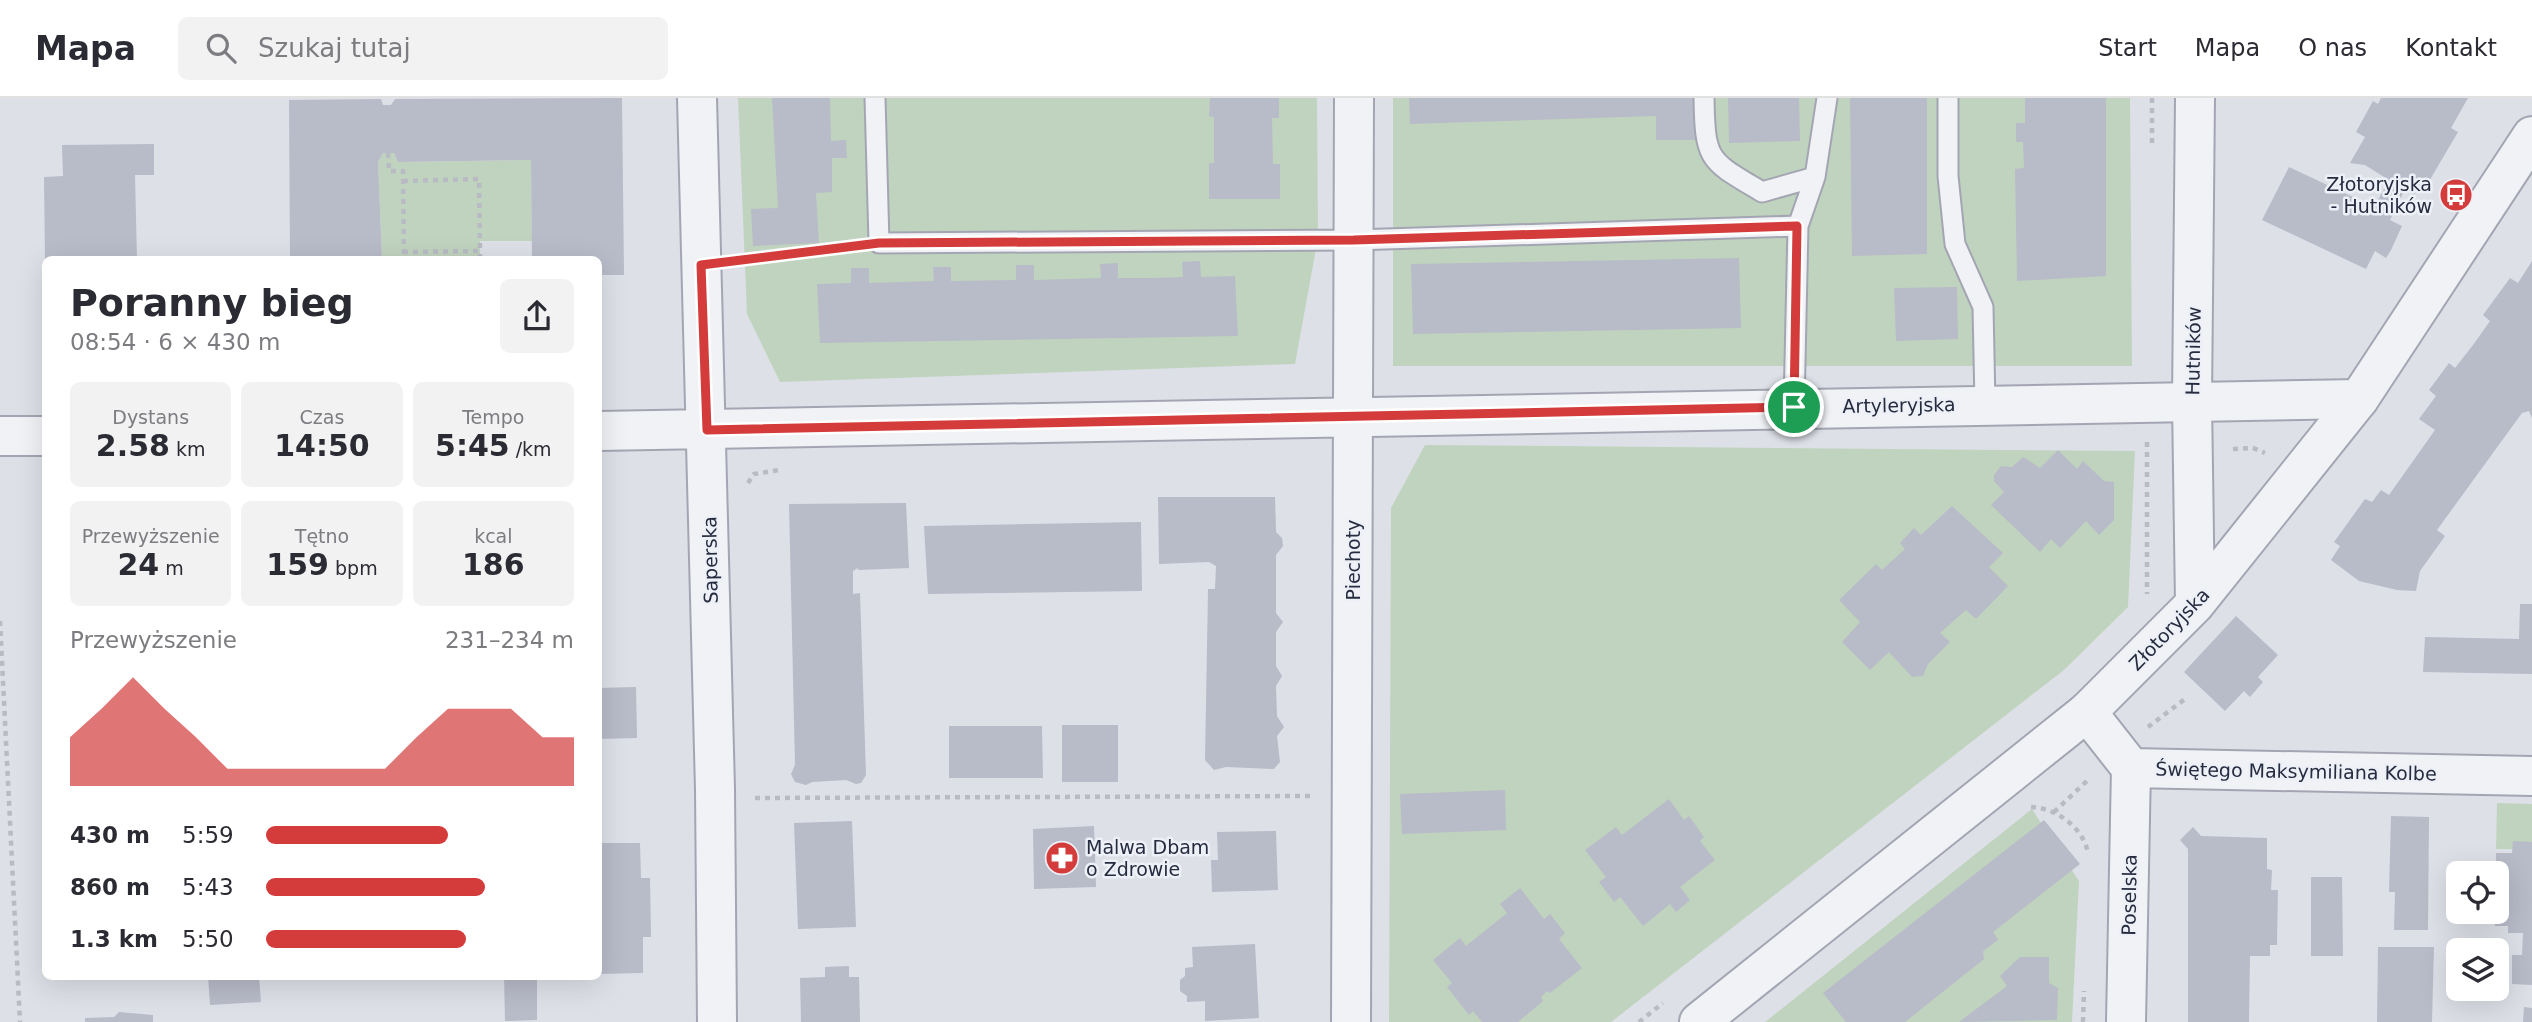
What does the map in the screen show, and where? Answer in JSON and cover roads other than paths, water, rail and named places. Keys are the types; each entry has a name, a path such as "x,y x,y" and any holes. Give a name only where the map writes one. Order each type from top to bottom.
{"street":[{"name":"Saperska","path":"697,98 707,430 717,1022"},
{"name":"Piechoty","path":"1352,1022 1354,98"},
{"name":"Hutników","path":"2195,98 2192,401 2196,604"},
{"name":"Złotoryjska","path":"1699,1022 2087,712 2196,604 2360,398 2532,136"},
{"name":"Artyleryjska","path":"602,431 2360,398"},
{"path":"0,436 42,436"},
{"name":"Świętego Maksymiliana Kolbe","path":"2087,712 2132,768 2532,776"},
{"name":"Poselska","path":"2126,1022 2132,768"}],"lane":[{"path":"875,98 879,243 1354,240 1797,226"},
{"path":"1704,98 1705,142 1720,167 1762,192 1815,177"},
{"path":"1794,407 1797,226 1815,177 1827,98"},
{"path":"1948,98 1948,176 1955,244 1983,307 1985,404"}],"place":[{"name":"Złotoryjska - Hutników","path":"2456,195"},
{"name":"Malwa Dbam o Zdrowie","path":"1062,858"}]}
